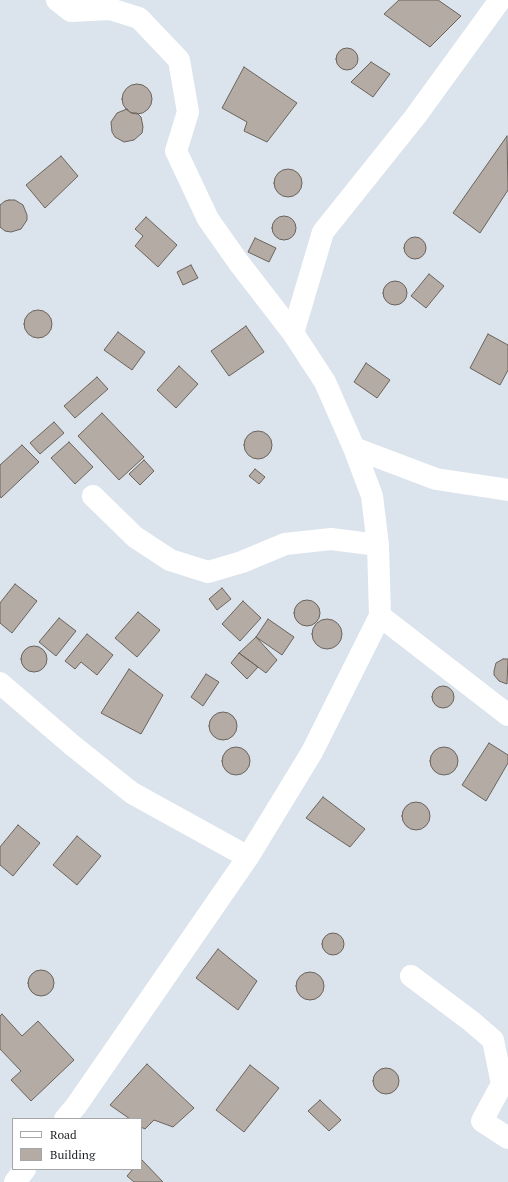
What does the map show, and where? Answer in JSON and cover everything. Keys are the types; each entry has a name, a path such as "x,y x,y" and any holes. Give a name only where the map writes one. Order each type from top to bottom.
{"street":[{"path":"57,0 71,10 110,9 139,18 179,60 188,112 176,151 208,220 239,263 293,332 325,382 354,448 372,496 378,545 380,616 312,752 248,857 76,1106 66,1118"},
{"path":"293,332 323,232 415,118 500,0"},
{"path":"354,448 436,479 508,490"},
{"path":"93,496 135,537 147,545 170,560 208,572 242,562 284,544 331,539 378,545"},
{"path":"380,616 508,715"},
{"path":"0,683 72,745 132,793 248,857"},
{"path":"411,976 471,1021 493,1040 502,1084 482,1122 508,1138"},
{"path":"15,1182 24,1170"}],"building":[{"path":"399,0 438,0 461,16 430,47 384,14"},
{"path":"347,48 355,51 358,59 355,67 347,70 339,67 336,59 339,51"},
{"path":"371,62 390,74 373,97 351,82"},
{"path":"244,67 297,103 267,142 244,131 247,122 222,108"},
{"path":"137,84 147,89 152,99 147,109 137,114 127,109 122,99 127,89"},
{"path":"127,109 131,113 137,113 141,117 143,127 142,133 134,140 124,142 115,137 112,132 111,122 117,113"},
{"path":"507,136 508,190 480,233 453,213"},
{"path":"61,156 78,176 45,208 26,185"},
{"path":"288,169 298,173 302,183 298,193 288,197 278,193 274,183 278,173"},
{"path":"9,200 15,200 23,205 27,215 27,220 21,229 11,232 5,231 0,227 0,205"},
{"path":"279,216 289,216 296,223 296,233 289,240 279,240 272,233 272,223"},
{"path":"146,217 177,245 158,267 135,246 143,236 135,229"},
{"path":"415,237 423,240 426,248 423,256 415,259 407,256 404,248 407,240"},
{"path":"255,238 276,248 269,262 248,252"},
{"path":"191,265 198,278 183,285 177,272"},
{"path":"429,274 444,286 426,308 411,296"},
{"path":"395,281 403,285 407,293 403,301 395,305 387,301 383,293 387,285"},
{"path":"38,310 44,311 48,314 51,318 51,330 48,334 44,337 38,338 32,337 28,334 25,330 24,324 25,318 28,314 32,311"},
{"path":"246,326 264,352 229,376 211,351"},
{"path":"118,332 145,352 132,370 104,350"},
{"path":"488,334 508,345 508,370 500,385 470,368"},
{"path":"366,363 390,380 377,398 354,382"},
{"path":"179,366 198,384 176,408 157,390"},
{"path":"97,377 108,389 75,418 64,406"},
{"path":"102,413 144,457 119,480 78,436"},
{"path":"54,422 64,433 40,454 30,443"},
{"path":"258,431 268,435 272,445 268,455 258,459 248,455 244,445 248,435"},
{"path":"69,442 93,467 75,484 51,458"},
{"path":"22,445 39,462 1,498 0,465"},
{"path":"144,460 154,471 140,485 129,474"},
{"path":"255,469 265,477 259,484 249,476"},
{"path":"15,584 37,601 12,633 0,623 0,603"},
{"path":"222,588 231,599 217,610 209,599"},
{"path":"307,600 316,604 320,613 316,622 307,626 298,622 294,613 298,604"},
{"path":"243,601 261,618 240,641 222,624"},
{"path":"138,612 160,630 137,657 115,638"},
{"path":"59,618 76,631 56,656 39,642"},
{"path":"268,619 294,637 282,655 256,637"},
{"path":"327,619 333,620 341,628 341,640 333,648 327,649 321,648 313,640 312,634 313,628 321,620"},
{"path":"87,634 113,655 97,675 81,662 75,669 65,661"},
{"path":"256,637 277,660 266,673 239,653"},
{"path":"34,646 43,650 47,659 43,668 34,672 25,668 21,659 25,650"},
{"path":"239,653 258,667 247,679 231,663"},
{"path":"503,659 508,659 507,684 499,681 494,675 496,663"},
{"path":"129,669 163,695 141,734 101,713"},
{"path":"206,674 219,682 203,706 191,697"},
{"path":"443,686 451,689 454,697 451,705 443,708 435,705 432,697 435,689"},
{"path":"223,712 233,716 237,726 233,736 223,740 213,736 209,726 213,716"},
{"path":"489,743 508,755 508,763 486,801 462,785"},
{"path":"236,747 246,751 250,761 246,771 236,775 226,771 222,761 226,751"},
{"path":"444,747 454,751 458,761 454,771 444,775 434,771 430,761 434,751"},
{"path":"323,797 365,829 350,847 306,818"},
{"path":"416,802 426,806 430,816 426,826 416,830 406,826 402,816 406,806"},
{"path":"18,825 40,843 13,876 0,865 0,847"},
{"path":"77,836 101,856 77,885 53,865"},
{"path":"333,933 341,936 344,944 341,952 333,955 325,952 322,944 325,936"},
{"path":"218,949 257,981 238,1010 196,978"},
{"path":"41,970 50,974 54,983 50,992 41,996 32,992 28,983 32,974"},
{"path":"310,972 320,976 324,986 320,996 310,1000 300,996 296,986 300,976"},
{"path":"2,1014 22,1036 38,1021 74,1060 31,1101 11,1080 21,1071 0,1049 0,1016"},
{"path":"147,1064 194,1108 173,1127 154,1120 145,1129 142,1128 142,1118 129,1118 110,1105"},
{"path":"250,1065 279,1088 244,1132 216,1110"},
{"path":"386,1068 395,1072 399,1081 395,1090 386,1094 377,1090 373,1081 377,1072"},
{"path":"320,1100 341,1120 329,1131 308,1111"},
{"path":"142,1160 163,1182 134,1182 127,1176 132,1170 142,1170"}]}
